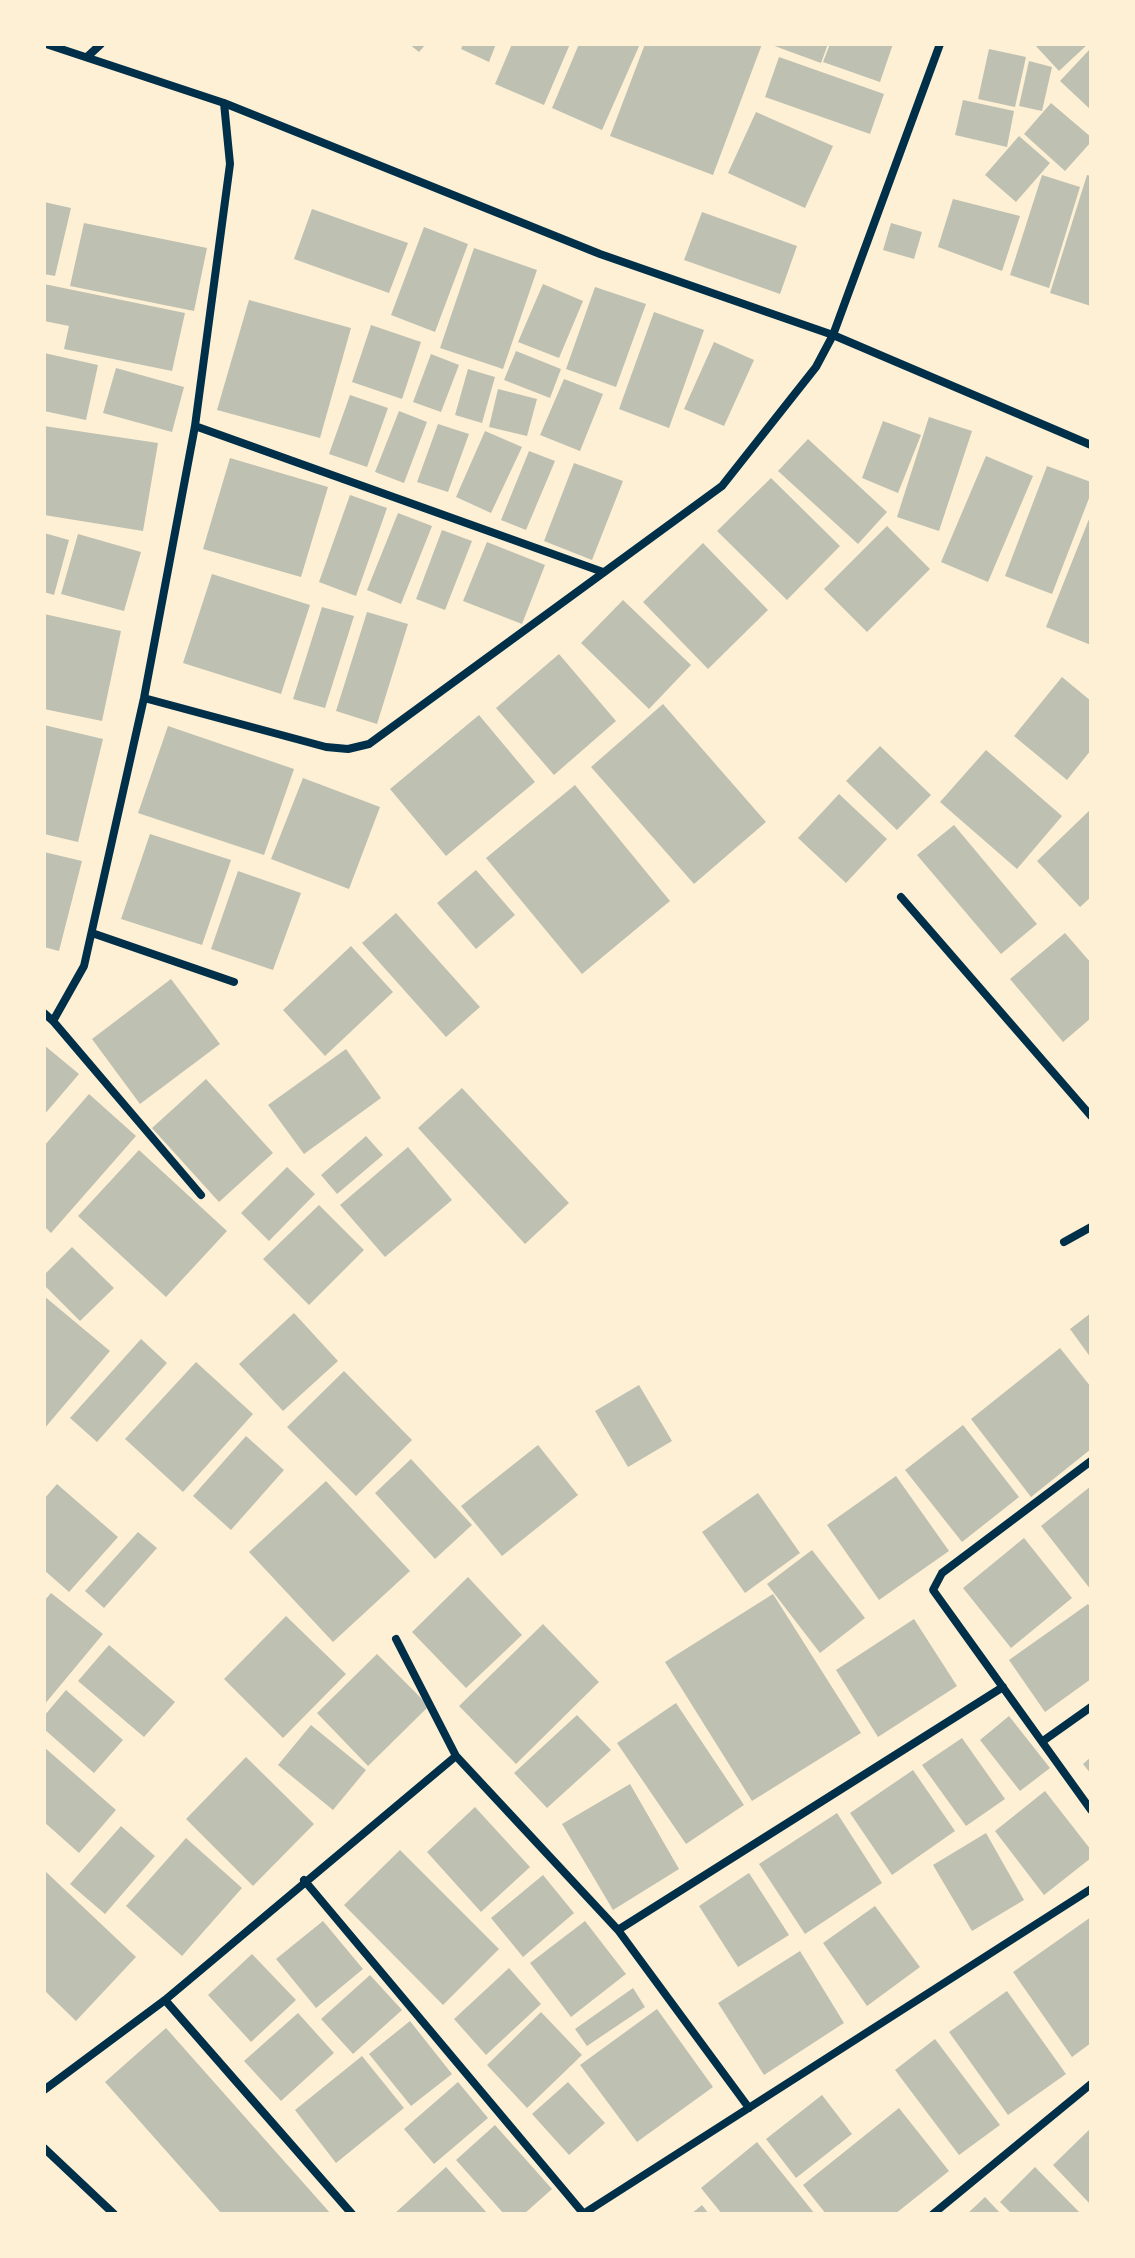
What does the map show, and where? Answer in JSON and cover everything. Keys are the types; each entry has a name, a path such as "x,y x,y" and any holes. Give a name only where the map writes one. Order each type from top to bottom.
{"street":[{"path":"46,44 224,103 600,254 833,335 1091,445"},
{"path":"87,57 101,44"},
{"path":"144,698 326,747 348,749 369,744 722,486 816,367 833,335 940,44"},
{"path":"53,1021 84,966 92,933 144,698 195,426 230,164 224,103"},
{"path":"195,426 603,572"},
{"path":"901,897 1091,1116"},
{"path":"92,933 234,982"},
{"path":"44,1013 201,1195"},
{"path":"1064,1242 1091,1227"},
{"path":"1091,1461 942,1573 933,1590 1091,1810"},
{"path":"396,1639 456,1756 618,1930 749,2108"},
{"path":"618,1930 1003,1687"},
{"path":"1043,1741 1091,1707"},
{"path":"44,2090 165,2000 304,1880 456,1756"},
{"path":"304,1880 583,2213 1091,1889"},
{"path":"165,2000 352,2214"},
{"path":"933,2214 1091,2085"},
{"path":"44,2148 114,2214"}],"building":[{"path":"409,44 426,44 419,52"},
{"path":"463,44 496,44 489,62 461,49"},
{"path":"512,44 570,44 544,105 495,84"},
{"path":"579,44 640,44 602,130 552,108"},
{"path":"645,44 762,44 713,175 610,136"},
{"path":"769,44 828,44 821,63"},
{"path":"830,44 893,44 880,82 823,62"},
{"path":"1034,44 1088,44 1059,71"},
{"path":"1091,48 1091,110 1060,81"},
{"path":"989,49 1026,57 1015,107 978,99"},
{"path":"779,57 884,94 870,134 765,97"},
{"path":"1029,61 1052,67 1042,111 1019,106"},
{"path":"963,100 1014,111 1007,147 955,135"},
{"path":"1051,103 1091,137 1091,142 1065,171 1024,134"},
{"path":"756,112 833,146 805,208 728,173"},
{"path":"1019,136 1050,163 1016,202 985,175"},
{"path":"1042,175 1080,187 1049,288 1010,275"},
{"path":"1087,175 1091,176 1091,306 1050,293"},
{"path":"953,199 1020,216 1002,271 938,247"},
{"path":"44,202 71,208 55,276 44,274"},
{"path":"312,209 408,243 389,293 294,259"},
{"path":"702,212 797,246 780,294 684,260"},
{"path":"84,223 207,248 194,311 70,286"},
{"path":"891,223 922,232 914,259 883,250"},
{"path":"424,227 468,244 435,332 391,315"},
{"path":"474,248 537,270 503,369 440,348"},
{"path":"44,284 185,313 172,371 64,349 69,326 44,321"},
{"path":"543,284 583,301 559,358 518,342"},
{"path":"595,287 646,304 616,387 566,369"},
{"path":"249,300 351,328 320,438 217,410"},
{"path":"654,312 704,330 669,428 619,409"},
{"path":"371,325 421,342 402,399 352,382"},
{"path":"714,342 754,360 724,426 684,409"},
{"path":"516,351 561,369 550,398 504,380"},
{"path":"44,353 98,365 86,420 44,411"},
{"path":"431,354 459,365 441,412 413,402"},
{"path":"116,368 184,387 172,432 103,413"},
{"path":"468,369 495,377 482,423 455,415"},
{"path":"564,379 603,394 580,451 540,435"},
{"path":"498,389 537,399 527,436 489,427"},
{"path":"350,395 388,408 367,467 329,454"},
{"path":"399,411 427,422 404,483 375,472"},
{"path":"929,417 972,431 939,531 897,517"},
{"path":"883,421 921,435 898,493 862,478"},
{"path":"438,424 469,434 448,492 417,482"},
{"path":"44,426 158,443 143,531 44,515"},
{"path":"485,431 522,447 491,513 456,497"},
{"path":"808,439 887,512 858,544 778,471"},
{"path":"529,451 555,461 526,530 501,520"},
{"path":"986,456 1033,476 988,582 941,562"},
{"path":"230,458 328,487 301,577 203,549"},
{"path":"574,463 623,481 592,560 544,541"},
{"path":"1047,466 1091,482 1091,493 1052,594 1005,576"},
{"path":"771,478 840,546 787,600 717,531"},
{"path":"350,495 387,508 356,596 319,582"},
{"path":"398,513 432,526 401,604 367,590"},
{"path":"1091,514 1091,645 1046,627"},
{"path":"887,526 930,569 867,632 824,589"},
{"path":"442,530 472,541 445,610 416,599"},
{"path":"44,533 69,540 54,595 44,592"},
{"path":"78,534 141,552 124,611 61,594"},
{"path":"487,542 545,565 522,624 463,601"},
{"path":"703,543 768,610 708,669 643,602"},
{"path":"212,574 310,605 281,694 183,663"},
{"path":"623,600 691,665 649,709 581,643"},
{"path":"322,607 354,616 325,708 293,699"},
{"path":"367,612 408,624 377,724 336,711"},
{"path":"44,614 121,631 102,721 44,709"},
{"path":"559,654 616,721 554,775 496,708"},
{"path":"1062,677 1091,701 1091,750 1067,780 1014,736"},
{"path":"663,704 766,822 694,884 591,767"},
{"path":"479,715 535,782 446,856 390,789"},
{"path":"44,725 103,739 78,842 44,834"},
{"path":"168,726 294,769 264,855 138,813"},
{"path":"880,746 931,795 897,830 846,781"},
{"path":"986,750 1062,816 1017,869 940,802"},
{"path":"303,778 380,807 349,889 271,859"},
{"path":"575,785 670,901 582,974 486,858"},
{"path":"839,794 887,839 846,883 798,838"},
{"path":"1091,809 1091,897 1080,907 1037,861"},
{"path":"954,825 1037,924 1001,954 917,855"},
{"path":"150,834 231,860 202,945 121,919"},
{"path":"44,852 82,861 59,951 44,947"},
{"path":"476,870 515,915 476,949 437,903"},
{"path":"238,871 301,893 273,970 211,949"},
{"path":"396,913 480,1007 446,1037 362,943"},
{"path":"1065,933 1091,963 1091,1018 1063,1042 1010,979"},
{"path":"351,946 393,992 325,1056 283,1010"},
{"path":"171,979 220,1044 140,1104 92,1039"},
{"path":"44,1045 79,1074 44,1115"},
{"path":"346,1049 381,1098 304,1154 268,1105"},
{"path":"206,1079 273,1153 219,1202 152,1128"},
{"path":"462,1088 569,1203 525,1244 418,1128"},
{"path":"89,1094 136,1136 51,1233 44,1226 44,1146"},
{"path":"366,1136 383,1155 337,1194 321,1175"},
{"path":"408,1147 452,1200 385,1257 340,1205"},
{"path":"139,1150 227,1231 166,1297 78,1216"},
{"path":"287,1167 315,1194 269,1241 241,1213"},
{"path":"319,1205 364,1250 309,1305 263,1259"},
{"path":"72,1247 114,1288 80,1321 44,1285 44,1275"},
{"path":"44,1296 110,1351 44,1429"},
{"path":"294,1313 338,1361 283,1411 239,1364"},
{"path":"1091,1313 1091,1358 1070,1329"},
{"path":"141,1339 167,1363 97,1442 70,1418"},
{"path":"1060,1348 1091,1387 1091,1449 1031,1497 971,1419"},
{"path":"196,1362 253,1414 183,1492 125,1439"},
{"path":"344,1371 412,1440 356,1496 287,1427"},
{"path":"639,1385 672,1441 628,1467 595,1411"},
{"path":"963,1425 1019,1497 962,1542 905,1470"},
{"path":"246,1436 284,1470 231,1530 193,1496"},
{"path":"538,1445 578,1495 502,1556 461,1506"},
{"path":"411,1459 472,1525 435,1559 375,1493"},
{"path":"896,1476 949,1551 879,1600 827,1525"},
{"path":"326,1481 410,1571 333,1642 249,1552"},
{"path":"57,1484 118,1537 69,1592 44,1570 44,1499"},
{"path":"1091,1486 1091,1590 1041,1526"},
{"path":"758,1493 800,1553 745,1593 702,1532"},
{"path":"138,1532 157,1548 104,1608 85,1591"},
{"path":"1024,1538 1072,1598 1011,1648 963,1588"},
{"path":"812,1550 865,1618 820,1653 767,1584"},
{"path":"468,1577 522,1635 466,1688 412,1632"},
{"path":"51,1593 103,1634 44,1705 44,1601"},
{"path":"773,1594 861,1733 752,1801 665,1662"},
{"path":"1088,1604 1091,1609 1091,1679 1045,1712 1009,1660"},
{"path":"286,1616 346,1674 283,1738 224,1679"},
{"path":"914,1619 957,1686 878,1737 836,1670"},
{"path":"543,1624 599,1682 516,1764 459,1706"},
{"path":"109,1645 175,1702 144,1737 78,1681"},
{"path":"377,1654 429,1706 368,1766 317,1713"},
{"path":"66,1690 123,1740 94,1773 44,1729 44,1716"},
{"path":"676,1703 744,1805 686,1844 617,1743"},
{"path":"577,1715 611,1750 547,1808 514,1773"},
{"path":"1009,1716 1050,1768 1020,1791 980,1740"},
{"path":"311,1725 366,1770 333,1810 278,1765"},
{"path":"962,1738 1005,1799 966,1826 922,1765"},
{"path":"44,1747 116,1810 79,1853 44,1822"},
{"path":"246,1757 314,1824 253,1886 186,1819"},
{"path":"1091,1757 1091,1774 1083,1764"},
{"path":"913,1770 955,1831 892,1875 850,1813"},
{"path":"630,1784 679,1869 613,1910 562,1824"},
{"path":"1045,1791 1091,1850 1091,1858 1044,1895 995,1831"},
{"path":"475,1807 530,1867 481,1912 427,1852"},
{"path":"837,1813 882,1883 805,1934 759,1864"},
{"path":"121,1826 155,1856 105,1914 70,1884"},
{"path":"986,1833 1024,1900 972,1931 933,1865"},
{"path":"186,1838 242,1888 182,1956 126,1906"},
{"path":"400,1850 499,1949 443,2005 344,1905"},
{"path":"44,1870 136,1957 76,2021 44,1990"},
{"path":"749,1873 789,1935 738,1967 699,1906"},
{"path":"543,1875 574,1913 523,1957 491,1918"},
{"path":"875,1906 920,1967 867,2006 823,1943"},
{"path":"1091,1917 1091,2043 1072,2057 1013,1972"},
{"path":"323,1921 363,1969 316,2008 276,1959"},
{"path":"585,1921 626,1974 571,2017 530,1963"},
{"path":"800,1951 844,2023 764,2075 718,2003"},
{"path":"252,1954 296,2000 251,2042 208,1995"},
{"path":"509,1968 541,2004 486,2055 454,2019"},
{"path":"370,1975 402,2010 353,2054 321,2019"},
{"path":"633,1988 645,2007 587,2046 575,2029"},
{"path":"1007,1991 1066,2074 1008,2115 949,2032"},
{"path":"657,2009 713,2087 637,2142 580,2065"},
{"path":"541,2012 582,2055 527,2108 487,2065"},
{"path":"298,2013 334,2053 281,2101 244,2061"},
{"path":"410,2021 452,2074 411,2106 369,2054"},
{"path":"166,2028 331,2214 222,2214 105,2082"},
{"path":"935,2039 1000,2125 959,2155 895,2070"},
{"path":"362,2056 404,2108 336,2163 295,2110"},
{"path":"458,2082 488,2118 434,2164 404,2129"},
{"path":"568,2082 605,2123 569,2155 532,2114"},
{"path":"822,2095 852,2134 796,2178 766,2139"},
{"path":"899,2108 949,2171 895,2214 826,2214 803,2185"},
{"path":"495,2125 552,2189 524,2214 504,2214 456,2160"},
{"path":"1091,2128 1091,2205 1053,2165"},
{"path":"757,2142 815,2214 722,2214 701,2188"},
{"path":"446,2167 488,2214 394,2214"},
{"path":"1035,2167 1081,2214 1012,2214 1000,2202"},
{"path":"985,2197 1001,2214 967,2214"},
{"path":"702,2205 709,2214 691,2214"}]}
